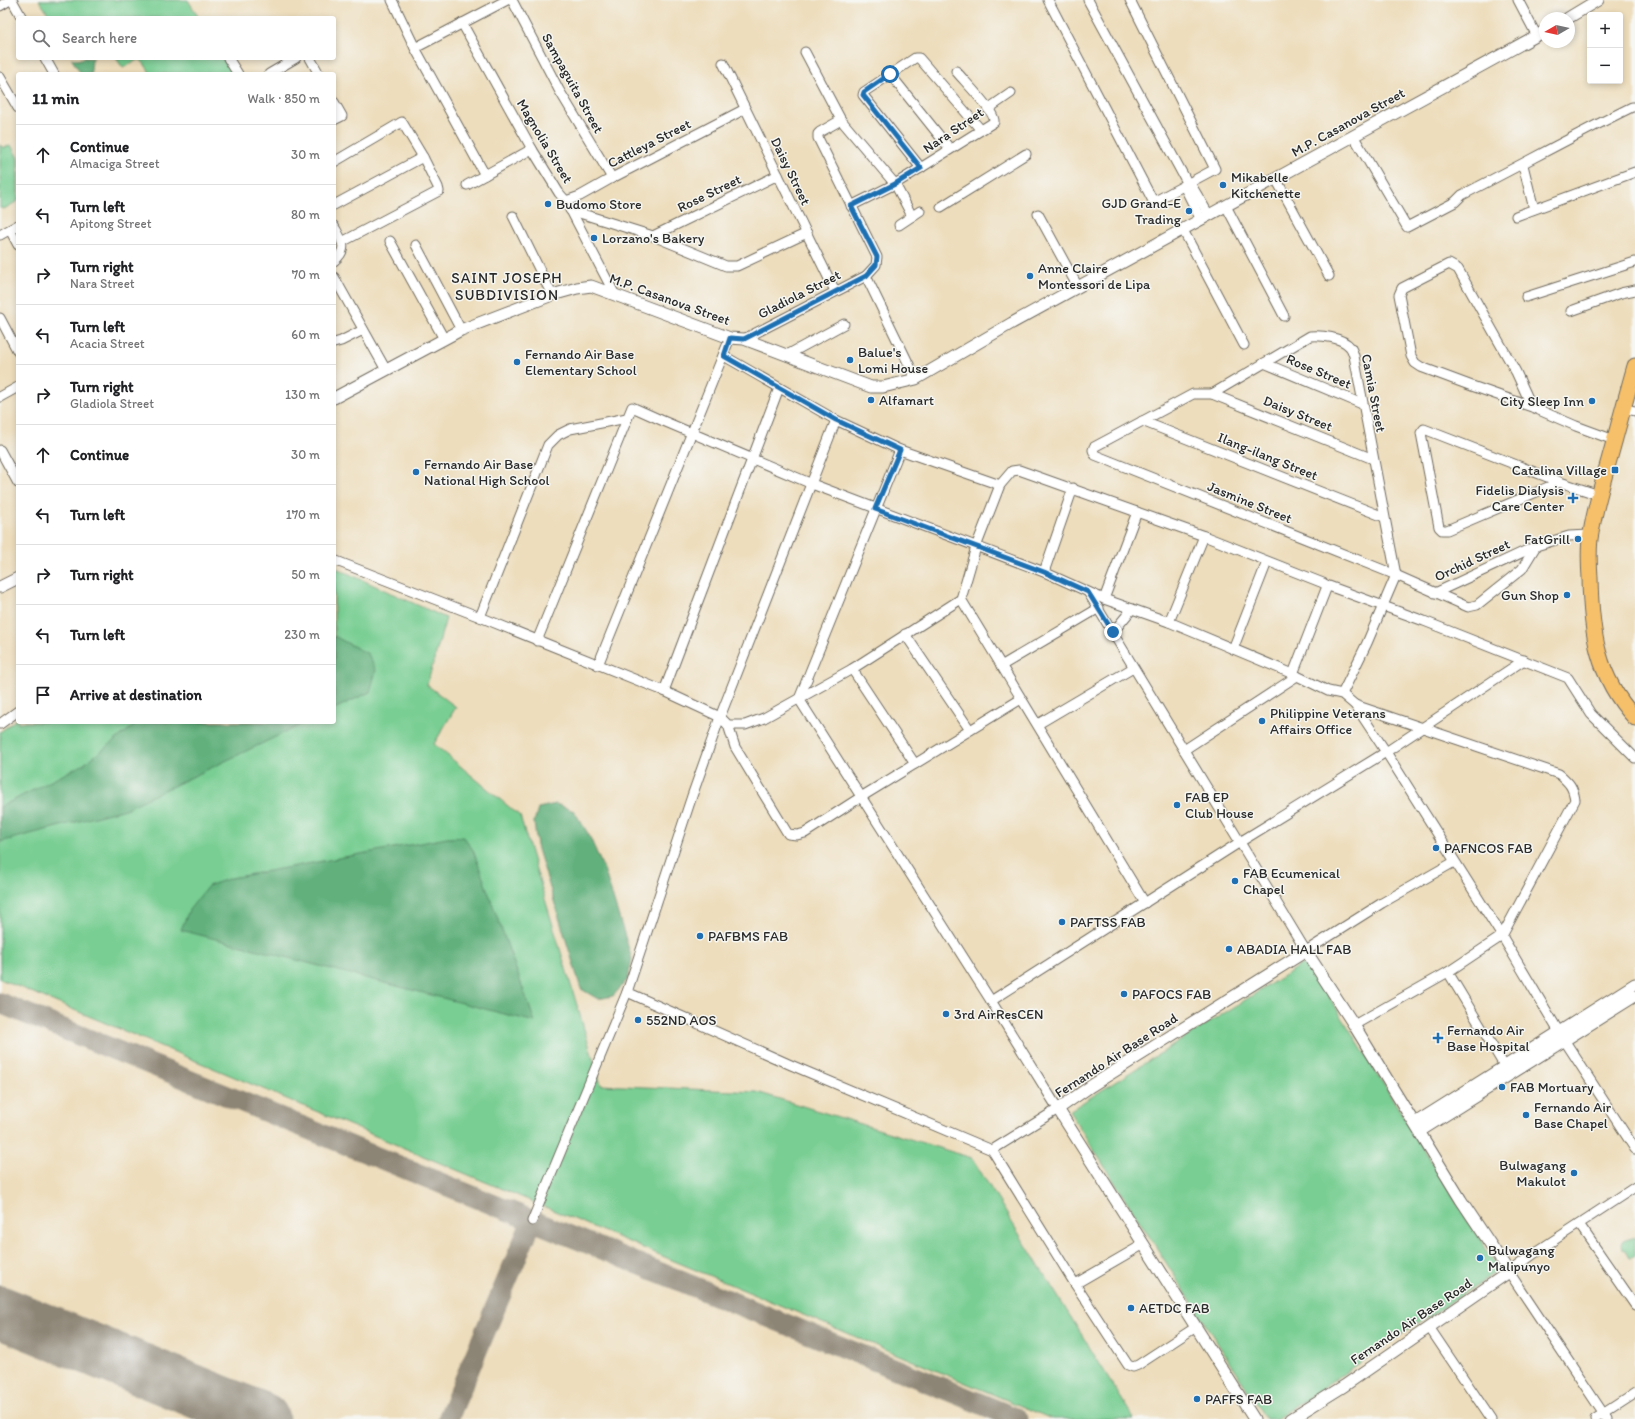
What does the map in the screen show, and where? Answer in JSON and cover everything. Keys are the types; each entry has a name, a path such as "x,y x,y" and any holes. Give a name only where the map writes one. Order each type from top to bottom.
{"highway":[{"path":"1635,366 1629,410 1614,440 1590,535 1590,591 1592,624 1598,654 1612,688 1635,718"}],"street":[{"path":"0,6 11,0 21,16"},
{"path":"392,0 415,48 486,175"},
{"path":"415,48 506,0"},
{"name":"Sampaguita Street","path":"512,0 559,90 612,178"},
{"path":"1048,0 1153,201 1215,169 1130,0"},
{"path":"1088,0 1205,218"},
{"path":"1518,0 1539,31"},
{"path":"1575,14 1598,0"},
{"name":"Magnolia Street","path":"462,22 532,149 559,193 566,200 615,295"},
{"name":"M.P. Casanova Street","path":"336,397 461,330 552,295 591,286 730,338 744,339 871,387 883,387 916,379 1012,323 1539,35"},
{"path":"805,52 841,120 895,184 916,213 899,225"},
{"path":"921,168 863,95 864,92 890,74 917,57 919,58 981,130"},
{"path":"46,60 53,72"},
{"path":"229,60 237,72"},
{"path":"272,72 293,60"},
{"path":"311,60 318,72"},
{"name":"Daisy Street","path":"722,63 835,291"},
{"name":"Nara Street","path":"851,206 895,184 994,122 994,117 956,71"},
{"path":"890,74 950,149"},
{"path":"0,77 16,105"},
{"path":"988,109 1010,93"},
{"path":"336,106 342,116 336,119"},
{"path":"1354,137 1407,227 1455,202 1462,195 1523,165 1596,124 1632,106 1635,107"},
{"name":"Cattleya Street","path":"566,200 580,196 745,109"},
{"path":"841,120 820,132 818,134 818,138 877,257 876,265 866,276 916,379"},
{"path":"336,161 402,122 423,156 439,191 342,242"},
{"path":"467,185 532,149"},
{"path":"941,207 1026,154"},
{"path":"336,204 423,156"},
{"path":"1523,165 1534,209"},
{"path":"1516,216 1635,172"},
{"name":"Rose Street","path":"653,236 778,175"},
{"path":"1276,179 1329,276"},
{"path":"1226,206 1284,316"},
{"path":"570,210 653,236 726,266 737,266 807,233"},
{"path":"1038,214 1078,287"},
{"path":"513,216 552,295"},
{"path":"0,235 14,227"},
{"path":"336,230 342,242 342,254 336,259"},
{"path":"1183,230 1244,345"},
{"path":"390,241 444,339"},
{"path":"416,245 461,330"},
{"path":"1526,297 1635,262"},
{"path":"1532,406 1516,372 1458,269 1449,264 1402,288 1399,295 1411,356 1415,363 1472,386 1532,406 1576,426 1614,440"},
{"name":"Gladiola Street","path":"744,339 866,276"},
{"path":"1571,311 1622,293 1635,290"},
{"path":"337,292 363,330 386,370"},
{"path":"0,318 16,348"},
{"path":"787,356 844,324"},
{"path":"336,342 341,341 363,330"},
{"name":"Camia Street","path":"1212,394 1310,336 1322,335 1342,341 1350,346 1354,356 1396,575"},
{"path":"598,665 730,338"},
{"path":"724,356 836,420 900,450 1000,485"},
{"name":"Rose Street","path":"1264,363 1362,404"},
{"path":"0,397 16,388"},
{"path":"664,691 779,388"},
{"path":"1142,421 1193,394 1212,394"},
{"name":"Daisy Street","path":"1212,394 1373,459"},
{"path":"537,641 632,407 692,434 812,484 1044,572 1104,599 1168,622 1233,649 1295,675 1328,691 1342,694 1355,705 1386,752 1502,936 1562,1036 1635,1149"},
{"path":"480,617 548,444 558,435 570,429 627,418"},
{"path":"532,1221 627,992 689,803 720,717 836,420"},
{"name":"Jasmine Street","path":"1142,421 1094,447 1093,450 1095,455 1396,575 1468,607 1478,605 1522,569 1536,546"},
{"name":"Ilang-ilang Street","path":"1142,421 1384,517"},
{"path":"1560,482 1447,530 1442,530 1440,527 1421,433 1424,429 1560,482 1599,495"},
{"path":"0,450 16,479"},
{"path":"799,699 900,450"},
{"path":"728,725 745,725 764,718 852,669 961,599 976,547 1000,485 1012,471 1019,470 1204,536 1267,562 1568,678 1591,714 1635,758"},
{"path":"1044,572 1073,488"},
{"path":"1104,599 1138,512"},
{"name":"Orchid Street","path":"1435,593 1536,546 1569,536 1590,535"},
{"path":"1168,622 1204,536"},
{"path":"336,561 664,691 720,717 728,725 735,747 788,834 797,835 805,833 860,797 1021,699"},
{"path":"1233,649 1267,562"},
{"path":"1342,694 1367,643 1396,575"},
{"path":"1,584 16,579"},
{"path":"1184,750 1295,675 1326,589 1326,585"},
{"path":"1088,592 1306,951 1418,1127 1461,1200 1606,1416"},
{"path":"961,599 1145,902"},
{"path":"1001,666 1099,608"},
{"path":"1113,632 1132,609"},
{"path":"905,634 970,730"},
{"path":"991,1001 1240,842 1386,752 1524,660"},
{"path":"1038,724 1133,668"},
{"path":"852,669 915,764"},
{"path":"799,699 1058,1109 992,1150"},
{"path":"1354,1025 1448,972 1502,936 1575,800 1574,790 1559,774 1355,705"},
{"path":"0,724 16,712"},
{"path":"1306,951 1382,903 1454,862"},
{"name":"Fernando Air Base Road","path":"1254,1419 1058,1109 1091,1086 1306,951"},
{"path":"1448,972 1507,1071"},
{"path":"1418,1127 1562,1036 1635,984"},
{"path":"627,992 791,1065 992,1150 1075,1284 1128,1365 1133,1367 1138,1365 1196,1327"},
{"path":"1562,1036 1635,996"},
{"path":"1509,1272 1635,1187"},
{"path":"1579,1224 1635,1305"},
{"path":"1075,1284 1144,1244"},
{"name":"Fernando Air Base Road","path":"1291,1419 1344,1386 1509,1272"},
{"path":"1429,1327 1491,1419"},
{"path":"1595,1419 1606,1416 1635,1393"}],"green space":[{"path":"39,0 188,0 198,16 50,16"},
{"path":"72,60 92,60 92,72 80,72"},
{"path":"117,60 137,60 123,68"},
{"path":"140,60 224,60 231,72 150,72"},
{"path":"0,145 4,148 11,145 16,154 16,202 4,209 0,208"},
{"path":"336,568 446,618 427,685 456,707 434,744 520,816 601,1085 757,1092 972,1158 1134,1419 1052,1419 0,979 0,732 16,720 16,724 336,724"},
{"path":"336,637 368,654 376,670 370,692 336,708"},
{"path":"136,724 303,724 125,809 0,842 0,807 84,764"},
{"path":"556,804 574,811 589,835 605,872 632,959 628,979 613,996 598,999 581,989 537,846 534,822 538,808"},
{"path":"464,837 473,850 535,1022 181,930 189,910 208,886 231,878 447,838"},
{"path":"1307,961 1499,1270 1276,1419 1266,1419 1069,1111"},
{"path":"1635,1236 1635,1257 1629,1258 1625,1251 1622,1250 1621,1244 1623,1240"}],"taxiway":[{"path":"0,1003 1018,1419"},
{"path":"448,1419 532,1221"}],"runway":[{"path":"0,1312 263,1419"}],"place":[{"name":"Mikabelle Kitchenette","path":"1223,185"},
{"name":"Budomo Store","path":"548,204"},
{"name":"GJD Grand-E Trading","path":"1189,211"},
{"name":"Lorzano's Bakery","path":"594,238"},
{"name":"Anne Claire Montessori de Lipa","path":"1030,276"},
{"name":"Balue's Lomi House","path":"850,360"},
{"name":"Fernando Air Base Elementary School","path":"517,362"},
{"name":"Alfamart","path":"871,400"},
{"name":"City Sleep Inn","path":"1592,401"},
{"name":"Catalina Village","path":"1615,470"},
{"name":"Fernando Air Base National High School","path":"416,472"},
{"name":"Fidelis Dialysis Care Center","path":"1573,498"},
{"name":"FatGrill","path":"1578,539"},
{"name":"Gun Shop","path":"1567,595"},
{"name":"Philippine Veterans Affairs Office","path":"1262,721"},
{"name":"FAB EP Club House","path":"1177,805"},
{"name":"PAFNCOS FAB","path":"1436,848"},
{"name":"FAB Ecumenical Chapel","path":"1235,881"},
{"name":"PAFTSS FAB","path":"1062,922"},
{"name":"PAFBMS FAB","path":"700,936"},
{"name":"ABADIA HALL FAB","path":"1229,949"},
{"name":"PAFOCS FAB","path":"1124,994"},
{"name":"3rd AirResCEN","path":"946,1014"},
{"name":"552ND AOS","path":"638,1020"},
{"name":"Fernando Air Base Hospital","path":"1438,1038"},
{"name":"FAB Mortuary","path":"1502,1087"},
{"name":"Fernando Air Base Chapel","path":"1526,1115"},
{"name":"Bulwagang Makulot","path":"1574,1173"},
{"name":"Bulwagang Malipunyo","path":"1480,1258"},
{"name":"AETDC FAB","path":"1131,1308"},
{"name":"PAFFS FAB","path":"1197,1399"}],"district":[{"name":"SAINT JOSEPH SUBDIVISION","path":"507,286"}],"route":[{"path":"890,74 864,92 863,95 921,168 895,184 851,206 877,257 876,265 866,276 760,329 744,339 730,338 724,356 836,420 900,450 875,509 1044,572 1088,592 1113,632"}]}
